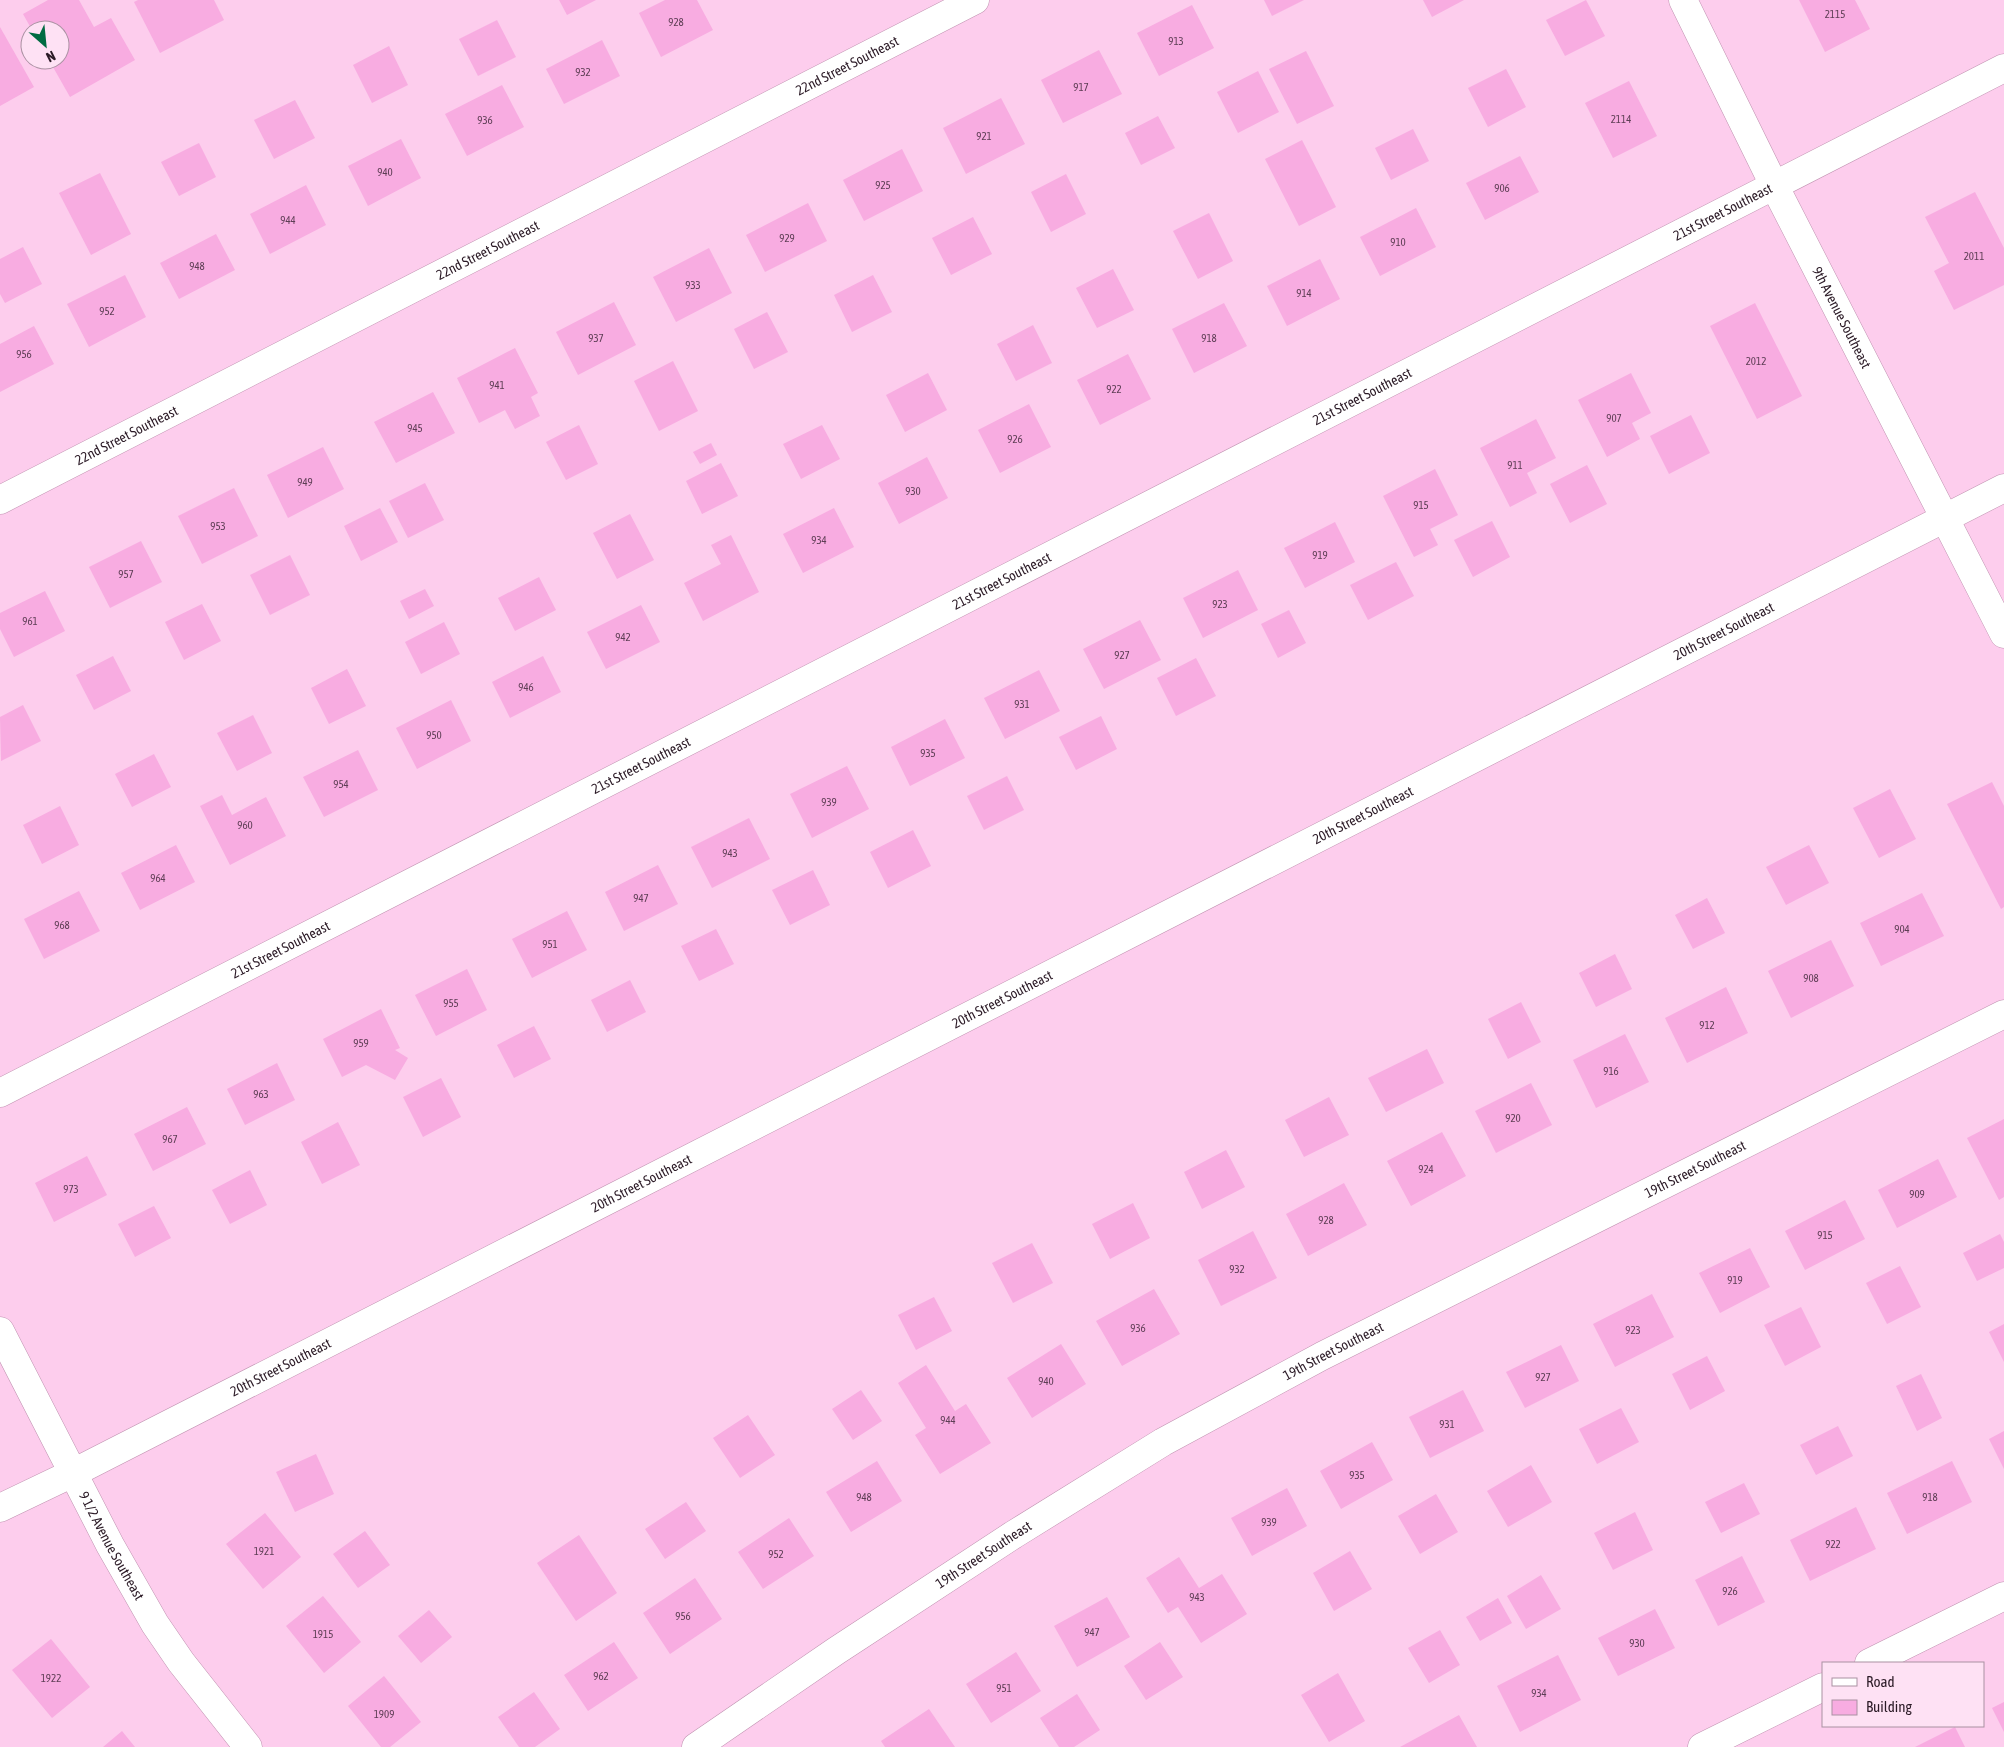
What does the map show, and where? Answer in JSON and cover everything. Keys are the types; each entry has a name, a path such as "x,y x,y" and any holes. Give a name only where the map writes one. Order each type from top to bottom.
{"street":[{"name":"22nd Street Southeast","path":"0,500 975,0"},
{"name":"9th Avenue Southeast","path":"1683,0 1774,185 2004,634"},
{"name":"21st Street Southeast","path":"0,1093 2004,68"},
{"name":"20th Street Southeast","path":"0,1508 2004,488"},
{"name":"19th Street Southeast","path":"696,1747 836,1651 1013,1535 1163,1442 1322,1356 2004,1014"},
{"name":"9 1/2 Avenue Southeast","path":"0,1331 72,1473 154,1624 248,1747"},
{"path":"1871,1662 2004,1596"},
{"path":"1702,1747 1822,1687"}],"building":[{"path":"48,0 79,0 94,27 111,18 135,60 70,97 55,70 70,70 70,20 26,20 23,14"},
{"path":"138,0 214,0 224,20 160,53 134,2"},
{"path":"559,0 596,0 567,15"},
{"path":"665,0 697,0 713,30 661,57 639,13"},
{"path":"1264,0 1304,0 1272,16"},
{"path":"1423,0 1464,0 1432,17"},
{"path":"1586,0 1605,36 1565,56 1546,20"},
{"path":"1799,0 1855,0 1870,29 1825,52"},
{"path":"1192,5 1214,48 1159,76 1137,33"},
{"path":"497,20 516,57 478,76 459,39"},
{"path":"0,27 20,62 20,70 24,70 34,87 0,106"},
{"path":"602,40 620,76 564,104 546,69"},
{"path":"389,46 408,85 372,103 353,65"},
{"path":"1099,50 1122,94 1063,123 1041,80"},
{"path":"1306,51 1334,106 1297,124 1269,69"},
{"path":"1506,69 1526,107 1488,127 1468,88"},
{"path":"1258,71 1279,112 1238,133 1217,92"},
{"path":"1629,81 1657,136 1613,158 1585,103"},
{"path":"502,85 524,127 467,156 445,114"},
{"path":"1001,98 1025,144 966,174 943,128"},
{"path":"295,100 315,138 274,159 254,120"},
{"path":"1158,116 1175,148 1141,165 1125,133"},
{"path":"1413,129 1429,161 1391,180 1375,148"},
{"path":"401,139 421,178 368,206 348,166"},
{"path":"1302,140 1336,207 1299,226 1265,159"},
{"path":"199,143 216,177 179,196 161,162"},
{"path":"902,149 923,191 864,221 843,180"},
{"path":"1520,156 1539,192 1485,220 1466,183"},
{"path":"100,173 131,234 91,255 59,193"},
{"path":"1066,174 1086,214 1051,232 1031,192"},
{"path":"306,185 326,225 270,254 250,214"},
{"path":"1975,192 2004,248 2004,285 1954,310 1934,271 1949,263 1925,217"},
{"path":"808,203 827,241 765,272 746,235"},
{"path":"1416,208 1436,247 1380,276 1360,237"},
{"path":"1209,213 1233,261 1198,279 1173,231"},
{"path":"973,217 992,254 951,275 932,238"},
{"path":"216,234 235,270 179,299 160,263"},
{"path":"23,247 42,284 5,303 0,294 0,259"},
{"path":"709,248 732,293 676,322 653,277"},
{"path":"1320,259 1340,299 1287,326 1267,286"},
{"path":"1113,269 1134,310 1097,328 1076,288"},
{"path":"125,275 146,317 89,347 67,304"},
{"path":"873,275 892,312 852,332 834,295"},
{"path":"614,302 636,345 578,375 556,332"},
{"path":"1224,303 1247,346 1194,373 1172,329"},
{"path":"1755,303 1802,396 1757,419 1710,326"},
{"path":"767,312 788,352 754,369 734,329"},
{"path":"1033,325 1052,363 1016,381 997,344"},
{"path":"34,326 54,364 0,392 0,344"},
{"path":"515,348 538,393 531,397 540,416 515,429 505,410 479,423 457,378"},
{"path":"1128,354 1151,399 1100,425 1077,380"},
{"path":"673,361 698,411 659,431 634,381"},
{"path":"928,373 947,410 905,432 886,395"},
{"path":"1631,373 1651,413 1632,423 1640,439 1607,457 1578,400"},
{"path":"433,392 455,433 396,463 374,422"},
{"path":"1029,404 1051,447 1000,473 978,430"},
{"path":"1691,415 1710,453 1669,474 1650,436"},
{"path":"1536,419 1556,458 1527,473 1537,493 1510,507 1480,448"},
{"path":"579,425 598,464 566,480 546,442"},
{"path":"822,425 840,459 801,479 783,444"},
{"path":"711,443 717,455 700,464 693,452"},
{"path":"323,447 344,489 288,518 267,475"},
{"path":"927,457 948,498 899,524 878,483"},
{"path":"721,463 738,496 702,514 686,481"},
{"path":"1587,465 1607,504 1570,523 1550,484"},
{"path":"1435,469 1458,515 1430,529 1438,545 1414,557 1383,496"},
{"path":"425,483 444,520 408,538 389,501"},
{"path":"234,488 258,536 202,564 178,516"},
{"path":"380,508 398,542 361,561 344,526"},
{"path":"834,508 854,547 803,573 783,534"},
{"path":"630,514 654,560 617,579 593,533"},
{"path":"1492,521 1510,557 1473,577 1454,540"},
{"path":"1335,522 1355,562 1305,588 1284,548"},
{"path":"731,535 759,592 703,621 684,583 721,564 711,545"},
{"path":"141,541 162,582 110,608 89,567"},
{"path":"290,555 310,595 270,615 250,575"},
{"path":"1396,562 1414,596 1368,620 1350,585"},
{"path":"1238,570 1258,610 1203,638 1183,598"},
{"path":"539,577 556,610 515,631 498,598"},
{"path":"425,589 434,606 409,619 400,601"},
{"path":"45,591 65,631 14,657 0,629 0,613"},
{"path":"202,604 221,641 184,660 165,622"},
{"path":"641,605 660,642 606,669 587,632"},
{"path":"1289,610 1306,643 1278,658 1261,624"},
{"path":"1140,620 1161,660 1104,689 1083,649"},
{"path":"444,622 460,654 421,674 405,642"},
{"path":"113,656 131,691 94,710 76,675"},
{"path":"543,656 561,692 510,718 492,682"},
{"path":"1196,658 1216,696 1176,716 1157,678"},
{"path":"347,669 366,706 329,724 311,688"},
{"path":"1039,670 1060,711 1005,739 984,698"},
{"path":"451,700 471,741 417,769 396,728"},
{"path":"23,705 41,741 1,761 0,717"},
{"path":"253,715 272,753 237,771 217,733"},
{"path":"1101,716 1117,749 1076,770 1059,737"},
{"path":"945,719 965,758 910,786 891,747"},
{"path":"358,750 378,790 324,817 303,777"},
{"path":"154,754 171,787 132,807 115,774"},
{"path":"847,766 869,809 812,838 790,794"},
{"path":"1007,776 1024,810 984,830 967,796"},
{"path":"1992,782 2004,806 2004,907 2001,909 1947,804"},
{"path":"1890,789 1916,839 1879,858 1853,808"},
{"path":"222,795 232,815 266,797 286,836 230,865 200,806"},
{"path":"60,806 79,845 42,864 23,825"},
{"path":"749,818 770,859 712,888 691,847"},
{"path":"913,830 931,866 888,888 870,852"},
{"path":"176,845 195,882 140,910 121,873"},
{"path":"1809,845 1829,883 1786,905 1766,867"},
{"path":"658,865 678,904 624,931 605,892"},
{"path":"813,870 830,905 790,925 772,890"},
{"path":"79,891 100,931 44,959 24,919"},
{"path":"1922,893 1944,936 1881,966 1860,923"},
{"path":"1707,898 1725,933 1693,949 1675,915"},
{"path":"567,911 587,950 532,978 512,939"},
{"path":"716,929 734,964 699,981 681,946"},
{"path":"1831,940 1854,986 1791,1018 1768,971"},
{"path":"1615,954 1632,989 1596,1007 1579,973"},
{"path":"467,969 487,1010 436,1036 415,995"},
{"path":"630,980 646,1012 607,1032 591,1000"},
{"path":"1726,987 1748,1033 1687,1063 1665,1018"},
{"path":"1521,1002 1541,1042 1508,1059 1488,1019"},
{"path":"381,1009 400,1048 395,1050 408,1058 395,1080 366,1065 342,1077 323,1039"},
{"path":"534,1026 551,1059 514,1078 497,1045"},
{"path":"1625,1034 1649,1082 1596,1108 1573,1060"},
{"path":"1427,1049 1444,1083 1386,1112 1368,1078"},
{"path":"277,1063 295,1100 245,1125 227,1089"},
{"path":"441,1078 461,1117 423,1137 403,1097"},
{"path":"1531,1083 1552,1125 1496,1153 1475,1111"},
{"path":"1329,1097 1349,1135 1304,1157 1285,1120"},
{"path":"187,1107 206,1144 153,1171 134,1134"},
{"path":"2004,1119 2004,1197 1999,1200 1967,1138"},
{"path":"338,1122 360,1165 322,1184 301,1142"},
{"path":"1442,1132 1466,1176 1411,1206 1387,1161"},
{"path":"1226,1150 1245,1187 1202,1209 1184,1172"},
{"path":"87,1156 107,1195 54,1222 35,1183"},
{"path":"1938,1159 1957,1197 1897,1228 1878,1190"},
{"path":"250,1170 267,1205 230,1224 212,1190"},
{"path":"1344,1183 1367,1225 1308,1256 1286,1214"},
{"path":"1845,1200 1865,1239 1805,1270 1785,1231"},
{"path":"1133,1203 1150,1238 1110,1259 1092,1224"},
{"path":"154,1206 171,1238 135,1257 118,1224"},
{"path":"1253,1231 1277,1278 1221,1306 1198,1260"},
{"path":"2000,1234 2004,1242 2004,1268 1977,1281 1963,1253"},
{"path":"1032,1243 1053,1283 1013,1303 992,1263"},
{"path":"1750,1248 1770,1287 1720,1313 1699,1273"},
{"path":"1900,1266 1921,1307 1887,1324 1866,1283"},
{"path":"1154,1289 1180,1334 1122,1366 1096,1321"},
{"path":"1652,1294 1674,1337 1615,1367 1593,1324"},
{"path":"934,1297 952,1331 916,1350 898,1315"},
{"path":"1801,1307 1821,1347 1785,1366 1764,1325"},
{"path":"2004,1324 2004,1362 1989,1332"},
{"path":"1061,1344 1086,1384 1032,1418 1007,1378"},
{"path":"1561,1345 1579,1381 1525,1408 1506,1372"},
{"path":"1707,1356 1725,1391 1690,1410 1672,1374"},
{"path":"926,1365 955,1411 966,1404 991,1443 940,1474 915,1435 926,1428 898,1383"},
{"path":"1921,1374 1942,1418 1917,1431 1896,1386"},
{"path":"861,1390 882,1421 853,1440 832,1409"},
{"path":"1463,1390 1484,1431 1430,1458 1409,1417"},
{"path":"1621,1408 1639,1442 1597,1464 1579,1429"},
{"path":"748,1415 775,1455 740,1478 713,1438"},
{"path":"1838,1426 1853,1456 1816,1475 1800,1445"},
{"path":"2004,1431 2004,1469 1989,1439"},
{"path":"1372,1442 1393,1480 1341,1509 1320,1471"},
{"path":"316,1454 334,1494 295,1512 276,1472"},
{"path":"877,1461 902,1501 851,1532 826,1492"},
{"path":"1952,1461 1972,1502 1907,1534 1887,1493"},
{"path":"1531,1465 1552,1502 1508,1527 1487,1491"},
{"path":"1744,1483 1760,1514 1721,1533 1705,1502"},
{"path":"1287,1488 1307,1526 1252,1556 1231,1518"},
{"path":"1436,1494 1458,1532 1420,1554 1398,1516"},
{"path":"686,1502 706,1531 665,1559 645,1529"},
{"path":"1856,1507 1876,1549 1810,1581 1790,1540"},
{"path":"1635,1512 1653,1550 1613,1570 1594,1533"},
{"path":"265,1513 301,1557 263,1589 226,1544"},
{"path":"789,1518 814,1556 763,1589 738,1552"},
{"path":"365,1531 390,1565 358,1588 333,1554"},
{"path":"579,1535 617,1593 576,1621 537,1563"},
{"path":"1350,1551 1372,1589 1334,1611 1313,1573"},
{"path":"1742,1556 1765,1602 1718,1626 1695,1580"},
{"path":"1179,1557 1199,1588 1222,1574 1247,1614 1201,1643 1178,1607 1168,1613 1146,1578"},
{"path":"1541,1575 1561,1609 1526,1629 1507,1596"},
{"path":"695,1578 722,1619 670,1654 643,1613"},
{"path":"323,1596 361,1642 324,1673 286,1626"},
{"path":"1107,1597 1130,1637 1077,1667 1054,1626"},
{"path":"1498,1598 1512,1623 1480,1641 1466,1617"},
{"path":"1655,1609 1675,1648 1618,1676 1598,1638"},
{"path":"429,1610 452,1637 421,1663 398,1636"},
{"path":"1440,1630 1460,1665 1429,1683 1408,1648"},
{"path":"51,1639 90,1687 52,1718 12,1670"},
{"path":"614,1642 638,1678 588,1711 564,1675"},
{"path":"1160,1642 1183,1677 1146,1700 1124,1666"},
{"path":"1016,1652 1041,1691 991,1723 966,1684"},
{"path":"1558,1655 1581,1700 1520,1732 1497,1686"},
{"path":"1338,1673 1365,1721 1329,1742 1301,1695"},
{"path":"384,1676 421,1722 390,1747 381,1747 348,1706"},
{"path":"534,1692 560,1729 535,1747 519,1747 498,1717"},
{"path":"1077,1694 1100,1730 1074,1747 1059,1747 1040,1718"},
{"path":"2004,1702 2004,1732 1992,1708"},
{"path":"929,1709 955,1747 885,1747 881,1741"},
{"path":"1459,1715 1477,1747 1400,1747"},
{"path":"1955,1727 1965,1747 1915,1747"},
{"path":"122,1731 135,1747 103,1747"}]}
